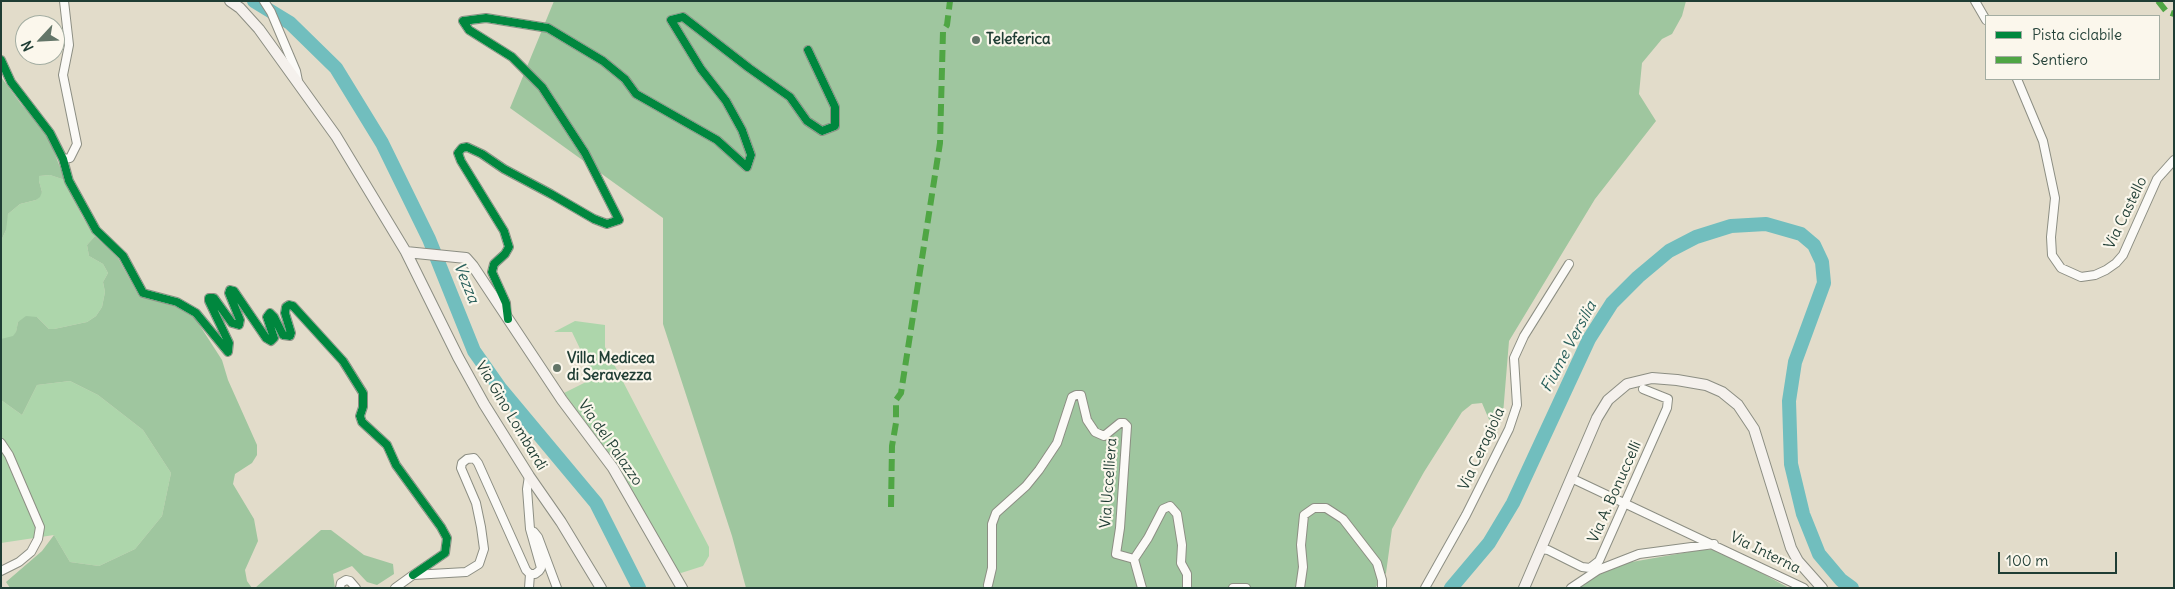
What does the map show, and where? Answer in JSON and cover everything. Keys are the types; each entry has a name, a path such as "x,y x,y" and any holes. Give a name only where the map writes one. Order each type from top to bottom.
{"main road":[{"name":"Via Gino Lombardi","path":"230,1 240,8 259,28 336,136 406,252 458,357 484,404 529,476 562,522 601,588"},
{"name":"Via del Palazzo","path":"406,252 466,258 562,400 613,468 682,588"},
{"path":"1524,588 1597,418 1608,400 1627,384 1652,378 1662,378 1706,385 1722,392 1738,405 1754,429 1791,548 1798,560 1822,588"}],"street":[{"path":"63,159 70,158 77,144 63,75 69,45 64,1"},
{"path":"264,1 271,12 296,71 298,83"},
{"path":"1975,1 1985,18"},
{"path":"508,318 506,303 492,272 494,264 505,254 509,247 504,231 461,161 458,153 462,148 467,147 482,154 504,169 594,219 607,224 619,220 586,153 542,87 512,57 469,30 463,21 486,18 548,28 603,61 625,79 636,94 717,140 747,168 751,155 742,130 726,101 701,69 671,20 683,17 748,68 790,97 807,121 822,131 835,126 834,107 808,50"},
{"path":"1,60 11,82 50,133 63,159 69,181 96,230 123,256 143,293 177,302 196,313 228,352 229,343 208,301 209,298 214,298 232,323 239,325 240,320 229,293 230,290 234,291 269,340 274,338 267,316 270,313 283,335 290,336 291,333 285,314 286,307 289,305 293,306 343,361 363,393 363,407 360,416 362,422 387,445 396,465 447,538 445,553 395,588"},
{"name":"Via Castello","path":"2016,80 2043,141 2055,198 2051,237 2052,256 2060,268 2081,277 2095,275 2116,263 2123,255 2157,179 2174,160"},
{"name":"Via Ceragiola","path":"1425,588 1466,515 1509,429 1518,405 1514,358 1524,336 1569,264"},
{"name":"Via A. Bonuccelli","path":"1541,549 1548,550 1582,567 1590,568 1599,561 1667,408 1668,399 1643,389"},
{"name":"Via Uccelliera","path":"988,584 992,568 992,524 996,513 1026,486 1039,470 1057,443 1072,397 1076,395 1080,396 1087,420 1095,432 1104,436 1120,423 1124,423 1127,426 1120,528 1116,554 1134,559"},
{"path":"1,443 9,455 40,527 38,539 30,552 19,562 1,571"},
{"path":"413,575 466,572 478,564 484,549 481,527 476,503 461,468 462,463 467,459 474,458 526,570 530,574 529,588"},
{"path":"529,476 527,489 530,529 540,568 535,574 530,574"},
{"name":"Via Interna","path":"1571,478 1804,588"},
{"path":"1142,588 1134,559 1163,510 1170,506 1178,514 1182,544 1181,563 1187,574 1187,588"},
{"path":"1300,588 1303,567 1301,545 1304,515 1314,508 1326,508 1343,519 1377,563 1382,580 1382,588"},
{"path":"530,529 538,537 557,588"},
{"path":"1571,588 1598,570 1639,554 1714,544"},
{"path":"340,588 341,583 346,580 350,581 356,588"},
{"path":"1233,588 1246,588"}],"green space":[{"path":"554,1 1686,1 1682,16 1672,34 1662,39 1642,63 1639,94 1656,121 1595,199 1509,341 1503,414 1496,436 1482,403 1472,404 1462,412 1424,472 1392,529 1386,573 1375,588 746,588 732,536 663,324 663,218 510,108"},
{"path":"1,77 21,104 43,128 65,180 50,175 39,176 42,192 40,197 36,200 20,204 8,214 6,230 1,241"},
{"path":"50,175 65,180 82,216 95,236 87,245 89,256 103,264 108,273 103,282 105,292 102,307 96,316 87,322 54,329 49,329 37,317 18,322 16,333 13,337 3,340 1,339 1,241 6,230 6,220 8,214 20,204 36,200 42,192 39,176"},
{"path":"95,236 118,258 139,296 177,307 195,318 222,360 228,380 257,445 257,455 252,463 235,474 233,484 254,519 258,541 245,570 247,581 252,588 10,588 6,582 42,551 54,535 70,562 99,566 135,549 162,516 171,473 143,430 98,395 70,381 37,385 22,415 1,400 1,339 13,336 18,322 26,316 37,317 49,329 54,329 87,322 96,316 102,307 105,292 103,282 108,273 103,264 89,256 87,245"},
{"path":"575,321 605,325 605,347 709,547 709,556 703,566 681,573 677,571 616,464 564,393 594,378 572,332 554,332"},
{"path":"70,381 98,395 143,430 171,473 162,516 135,549 99,566 70,562 54,535 1,543 1,400 22,415 37,385"},
{"path":"321,530 331,530 364,555 393,564 394,574 377,585 367,582 352,566 333,574 335,588 255,588"},
{"path":"1700,550 1715,550 1734,558 1789,588 1577,588 1596,575 1626,563"}],"waterway":[{"name":"Vezza","path":"254,1 290,23 336,68 382,143 429,239 474,351 500,388 596,503 639,588"},
{"name":"Fiume Versilia","path":"1451,588 1489,543 1513,503 1589,339 1612,303 1638,277 1669,251 1696,237 1731,226 1766,224 1801,234 1814,245 1822,262 1824,283 1795,362 1789,401 1791,464 1803,514 1819,554 1841,580 1852,588"}],"marked path":[{"path":"891,507 892,446 896,423 896,400 901,393 940,143 943,31 947,25 950,1"},
{"path":"2158,1 2166,11 2174,14"}],"cycle path":[{"path":"508,319 506,303 492,272 494,264 505,254 509,247 504,231 461,161 458,153 462,148 467,147 482,154 504,169 594,219 607,224 619,220 585,153 542,87 512,57 469,30 463,21 486,18 548,28 603,61 625,79 636,94 717,140 747,167 751,155 742,130 726,101 701,69 671,20 683,17 790,97 807,121 822,131 835,126 835,107 808,50"},
{"path":"1,60 11,82 50,133 63,159 69,181 96,230 123,256 143,293 177,302 196,313 228,352 229,343 209,298 214,298 232,323 239,325 240,320 229,293 230,290 234,291 266,338 271,341 274,338 267,317 270,313 283,335 290,336 291,333 285,313 286,307 289,305 293,306 343,361 363,393 363,407 360,416 362,422 387,445 396,465 447,538 445,553 413,575"}],"place":[{"name":"Teleferica","path":"976,40"},
{"name":"Villa Medicea di Seravezza","path":"557,368"}]}
